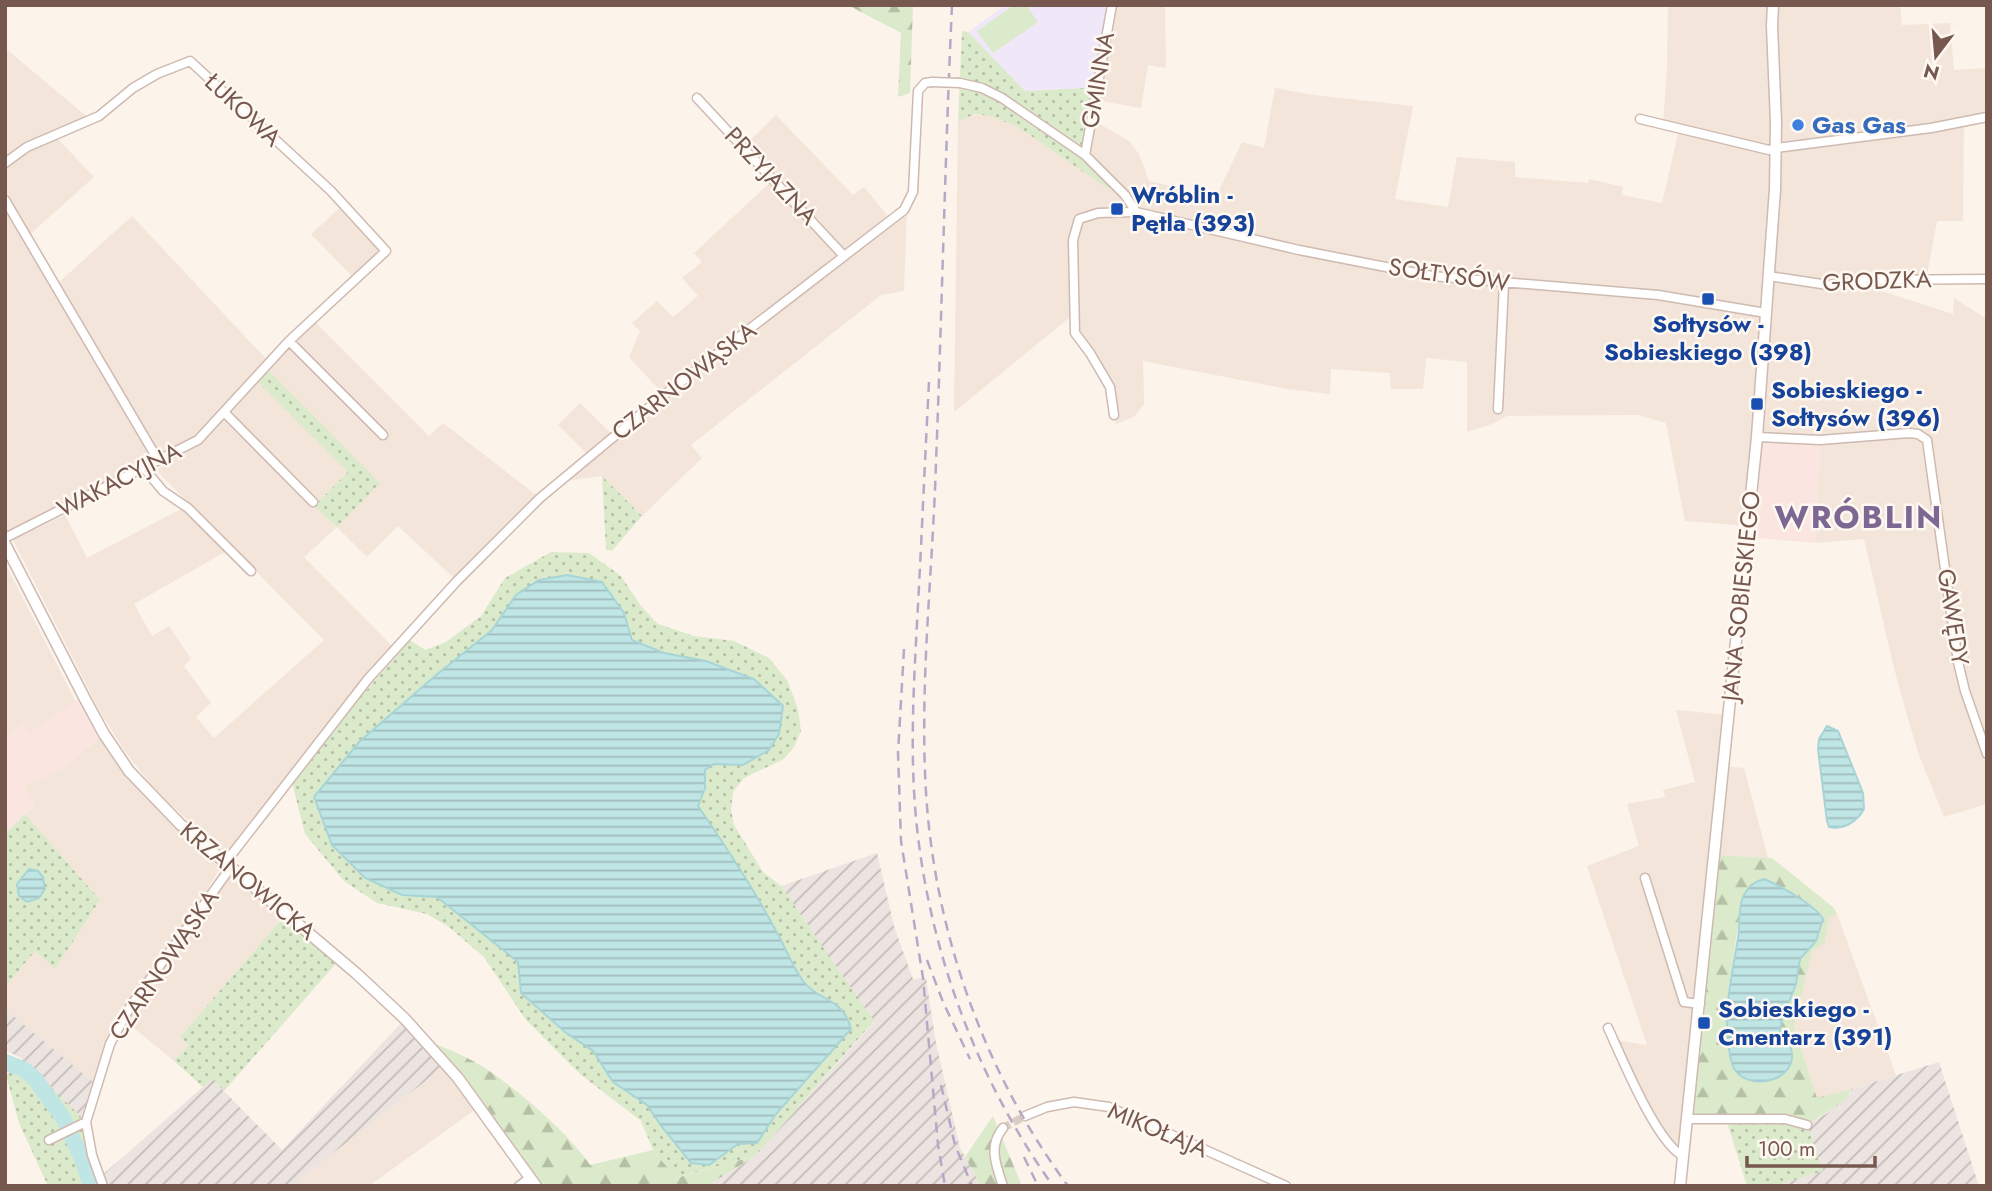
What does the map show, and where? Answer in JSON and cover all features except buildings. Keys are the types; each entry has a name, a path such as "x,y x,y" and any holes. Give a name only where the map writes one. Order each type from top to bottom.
{"street":[{"name":"GMINNA","path":"1085,155 1112,5"},
{"name":"JANA SOBIESKIEGO","path":"1680,1186 1757,437 1776,148 1773,5"},
{"name":"ŁUKOWA","path":"5,163 27,146 99,116 133,88 157,74 190,61 331,191 386,251"},
{"name":"CZARNOWĄSKA","path":"103,1186 92,1155 86,1122 110,1044 119,1025 228,865 368,679 457,581 540,498 664,395 904,209 911,200 918,91 925,83 960,83 982,88 1002,98 1085,155 1125,195 1136,212"},
{"name":"PRZYJAZNA","path":"697,98 844,256"},
{"path":"1640,119 1762,150 1931,128 1987,117"},
{"path":"5,200 158,460"},
{"name":"SOŁTYSÓW","path":"1114,415 1110,387 1075,333 1073,240 1080,219 1098,214 1136,212 1299,250 1432,276 1658,295 1766,313"},
{"name":"WAKACYJNA","path":"5,538 198,440 289,341 386,251"},
{"name":"GRODZKA","path":"1769,276 1828,285 1874,280 1987,279"},
{"path":"1498,409 1504,284"},
{"path":"289,341 383,435"},
{"path":"225,413 313,502"},
{"name":"GAWĘDY","path":"1757,437 1820,440 1909,433 1919,434 1927,440 1958,662 1987,754"},
{"path":"143,467 163,491 188,508 251,571"},
{"name":"KRZANOWICKA","path":"5,544 114,751 150,796 357,974 405,1019 458,1078 533,1182"},
{"path":"1645,878 1684,1002 1700,1004"},
{"path":"1608,1028 1644,1104 1672,1150 1683,1156"},
{"name":"MIKOŁAJA","path":"1025,1116 1047,1107 1074,1102 1109,1107 1286,1186"},
{"path":"1687,1119 1785,1119 1807,1125"},
{"path":"48,1140 86,1122"},
{"path":"1003,1128 994,1151 1003,1186"},
{"path":"519,1186 533,1182"}],"shaded area":[{"path":"1005,5 1112,5 1097,90 1085,88 1025,91 968,32"},
{"path":"1112,5 1165,5 1166,68 1148,65 1141,108 1095,100"},
{"path":"1668,5 1900,5 1902,25 1950,23 1954,70 1987,68 1987,117 1964,122 1963,221 1937,221 1926,280 1875,281 1878,290 1953,314 1954,298 1987,319 1987,804 1944,817 1908,719 1864,539 1815,543 1820,441 1748,526 1685,521 1666,423 1638,415 1507,416 1467,432 1467,362 1426,358 1423,389 1391,389 1390,373 1331,369 1330,394 1287,389 1143,361 1144,404 1135,416 1116,424 1110,387 1075,333 1074,314 954,412 958,122 968,115 990,116 1018,127 1104,186 1123,194 1085,155 1091,119 1129,141 1139,154 1149,181 1216,197 1242,142 1264,148 1275,88 1413,106 1395,199 1448,207 1457,157 1515,162 1515,177 1588,183 1589,179 1623,187 1622,195 1662,203 1678,134 1693,133 1663,125"},
{"path":"5,48 91,120 53,134 94,177 27,237 56,285 132,216 269,362 312,319 429,436 443,423 540,498 457,581 398,526 367,557 337,527 304,557 393,647 314,741 227,853 168,802 124,750 99,710 13,540 65,515 87,558 181,509 225,552 134,604 152,636 169,626 191,659 184,666 211,703 196,717 214,738 324,640 156,470 202,444 207,430 8,533 5,530","holes":["349,472 336,527 314,505"]},
{"path":"776,115 853,195 864,187 891,220 907,206 904,291 881,295 691,445 702,458 642,516 602,476 558,482 589,456 558,425 580,403 614,436 663,394 629,357 640,331 632,323 657,301 673,317 698,296 682,278 702,262 694,253 773,180 743,147"},
{"path":"343,205 386,251 355,279 311,234"},
{"path":"1757,437 1820,440 1815,543 1747,537"},
{"path":"5,563 76,702 29,733 23,725 5,736"},
{"path":"83,697 104,734 63,768 24,786 34,805 5,834 5,736 23,724 29,733"},
{"path":"1676,710 1729,715 1724,766 1744,768 1768,858 1716,855 1683,1156 1673,1149 1614,1040 1647,1045 1587,866 1639,846 1627,804 1665,797 1663,790 1695,782"},
{"path":"104,734 180,824 221,867 177,939 231,876 286,914 180,1037 189,1045 174,1061 123,1019 98,1086 5,1009 5,987 35,951 55,969 100,900 25,814 34,805 23,786 63,768"},
{"path":"877,853 894,926 913,979 926,978 936,1043 960,1148 981,1186 707,1186 755,1156 874,1022 781,886"},
{"path":"1837,914 1896,1075 1817,1099 1794,1027 1812,951 1825,943 1829,916"},
{"path":"5,1009 98,1086 86,1122 23,1059 5,1050"},
{"path":"405,1019 446,1065 297,1181 300,1186 103,1186 100,1177 212,1079 282,1150"},
{"path":"1939,1062 1979,1186 1776,1186 1823,1171 1807,1125 1829,1112 1851,1089"},
{"path":"446,1065 479,1107 369,1186 300,1186 296,1181"}],"green space":[{"path":"848,5 913,5 910,93 898,97 901,33"},
{"path":"1014,5 1026,5 1038,22 993,53 977,31"},
{"path":"962,31 968,32 1025,91 1085,88 1097,90 1085,155 1125,195 1104,186 1018,127 990,116 974,114 958,122"},
{"path":"265,367 380,483 337,527 314,506 348,472 255,379"},
{"path":"602,476 642,516 612,551 606,549"},
{"path":"551,552 589,553 621,576 641,606 658,624 694,636 734,641 769,658 787,680 798,709 801,731 794,747 784,759 744,778 733,792 731,810 734,825 763,872 781,886 874,1021 755,1156 675,1178 653,1150 641,1121 580,1074 526,1020 484,957 449,927 427,914 377,903 344,881 305,834 291,778 410,640 425,650 446,642 481,616 505,578","holes":["516,595 624,613 632,640 664,653 706,661 743,765 714,764 705,770 705,789 698,806 777,931 789,959 806,985 838,1005 757,1143 738,1144 709,1165 662,1128 647,1105 613,1082 593,1051 565,1032 521,993 518,962 437,897 402,895 365,878 332,845 314,797 359,742 492,630"]},
{"path":"25,814 100,900 55,969 35,951 5,987 5,834"},
{"path":"1715,855 1772,858 1834,908 1837,914 1829,917 1825,943 1812,951 1794,1027 1817,1098 1851,1089 1846,1100 1807,1125 1796,1121 1687,1119","holes":["1764,879 1788,891 1823,919 1816,941 1800,958 1796,984 1781,1024 1780,1033 1784,1039 1729,1046 1727,1001 1742,898"]},
{"path":"286,914 340,959 224,1091 212,1079 203,1087 174,1061 189,1045 180,1037"},
{"path":"424,1039 464,1056 500,1078 552,1122 590,1165 653,1150 676,1178 755,1156 707,1186 536,1186"},
{"path":"23,1059 86,1122 103,1186 48,1186 19,1123 6,1075"},
{"path":"993,1116 1022,1186 981,1186 965,1157"},
{"path":"1726,1119 1807,1125 1823,1171 1776,1186 1747,1186"}],"water":[{"path":"567,575 602,582 624,613 632,640 664,653 706,661 754,679 783,706 779,734 769,750 743,765 714,764 705,770 705,788 698,806 757,897 803,981 816,993 837,1005 851,1029 776,1114 757,1143 738,1144 709,1165 691,1163 647,1105 613,1082 593,1051 565,1032 521,993 518,962 437,897 402,895 365,878 332,845 314,797 359,742 492,630 516,595 539,580"},
{"path":"1827,726 1838,731 1863,793 1864,809 1861,814 1849,824 1839,827 1829,827 1827,821 1818,749 1819,739"},
{"path":"29,869 38,871 43,877 45,889 39,898 27,902 19,896 17,884"},
{"path":"1764,879 1805,902 1823,919 1816,941 1800,959 1796,984 1781,1023 1780,1033 1790,1046 1792,1057 1789,1067 1774,1079 1753,1081 1743,1077 1732,1063 1727,1020 1742,899 1750,887"}],"waterway":[{"path":"5,1062 25,1070 35,1079 63,1118 83,1161 91,1186"}],"tunnel":[{"path":"1003,1128 1025,1116"}],"railway":[{"path":"952,5 935,501 925,694 925,772 929,827 949,936 985,1041 1009,1092 1068,1186"},
{"path":"929,382 913,716 913,772 924,876 946,970 962,1016 1002,1104 1053,1186"},
{"path":"904,649 898,753 901,841 923,978 938,1145 945,1186"},
{"path":"927,960 970,1059"},
{"path":"941,1085 955,1145 972,1186"},
{"path":"1024,1157 1038,1186"}],"place":[{"name":"Gas Gas","path":"1798,125"},
{"name":"Wróblin - Pętla (393)","path":"1117,209"},
{"name":"Sołtysów - Sobieskiego (398)","path":"1708,299"},
{"name":"Sobieskiego - Sołtysów (396)","path":"1757,404"},
{"name":"Sobieskiego - Cmentarz (391)","path":"1704,1023"}],"district":[{"name":"WRÓBLIN","path":"1859,517"}]}
